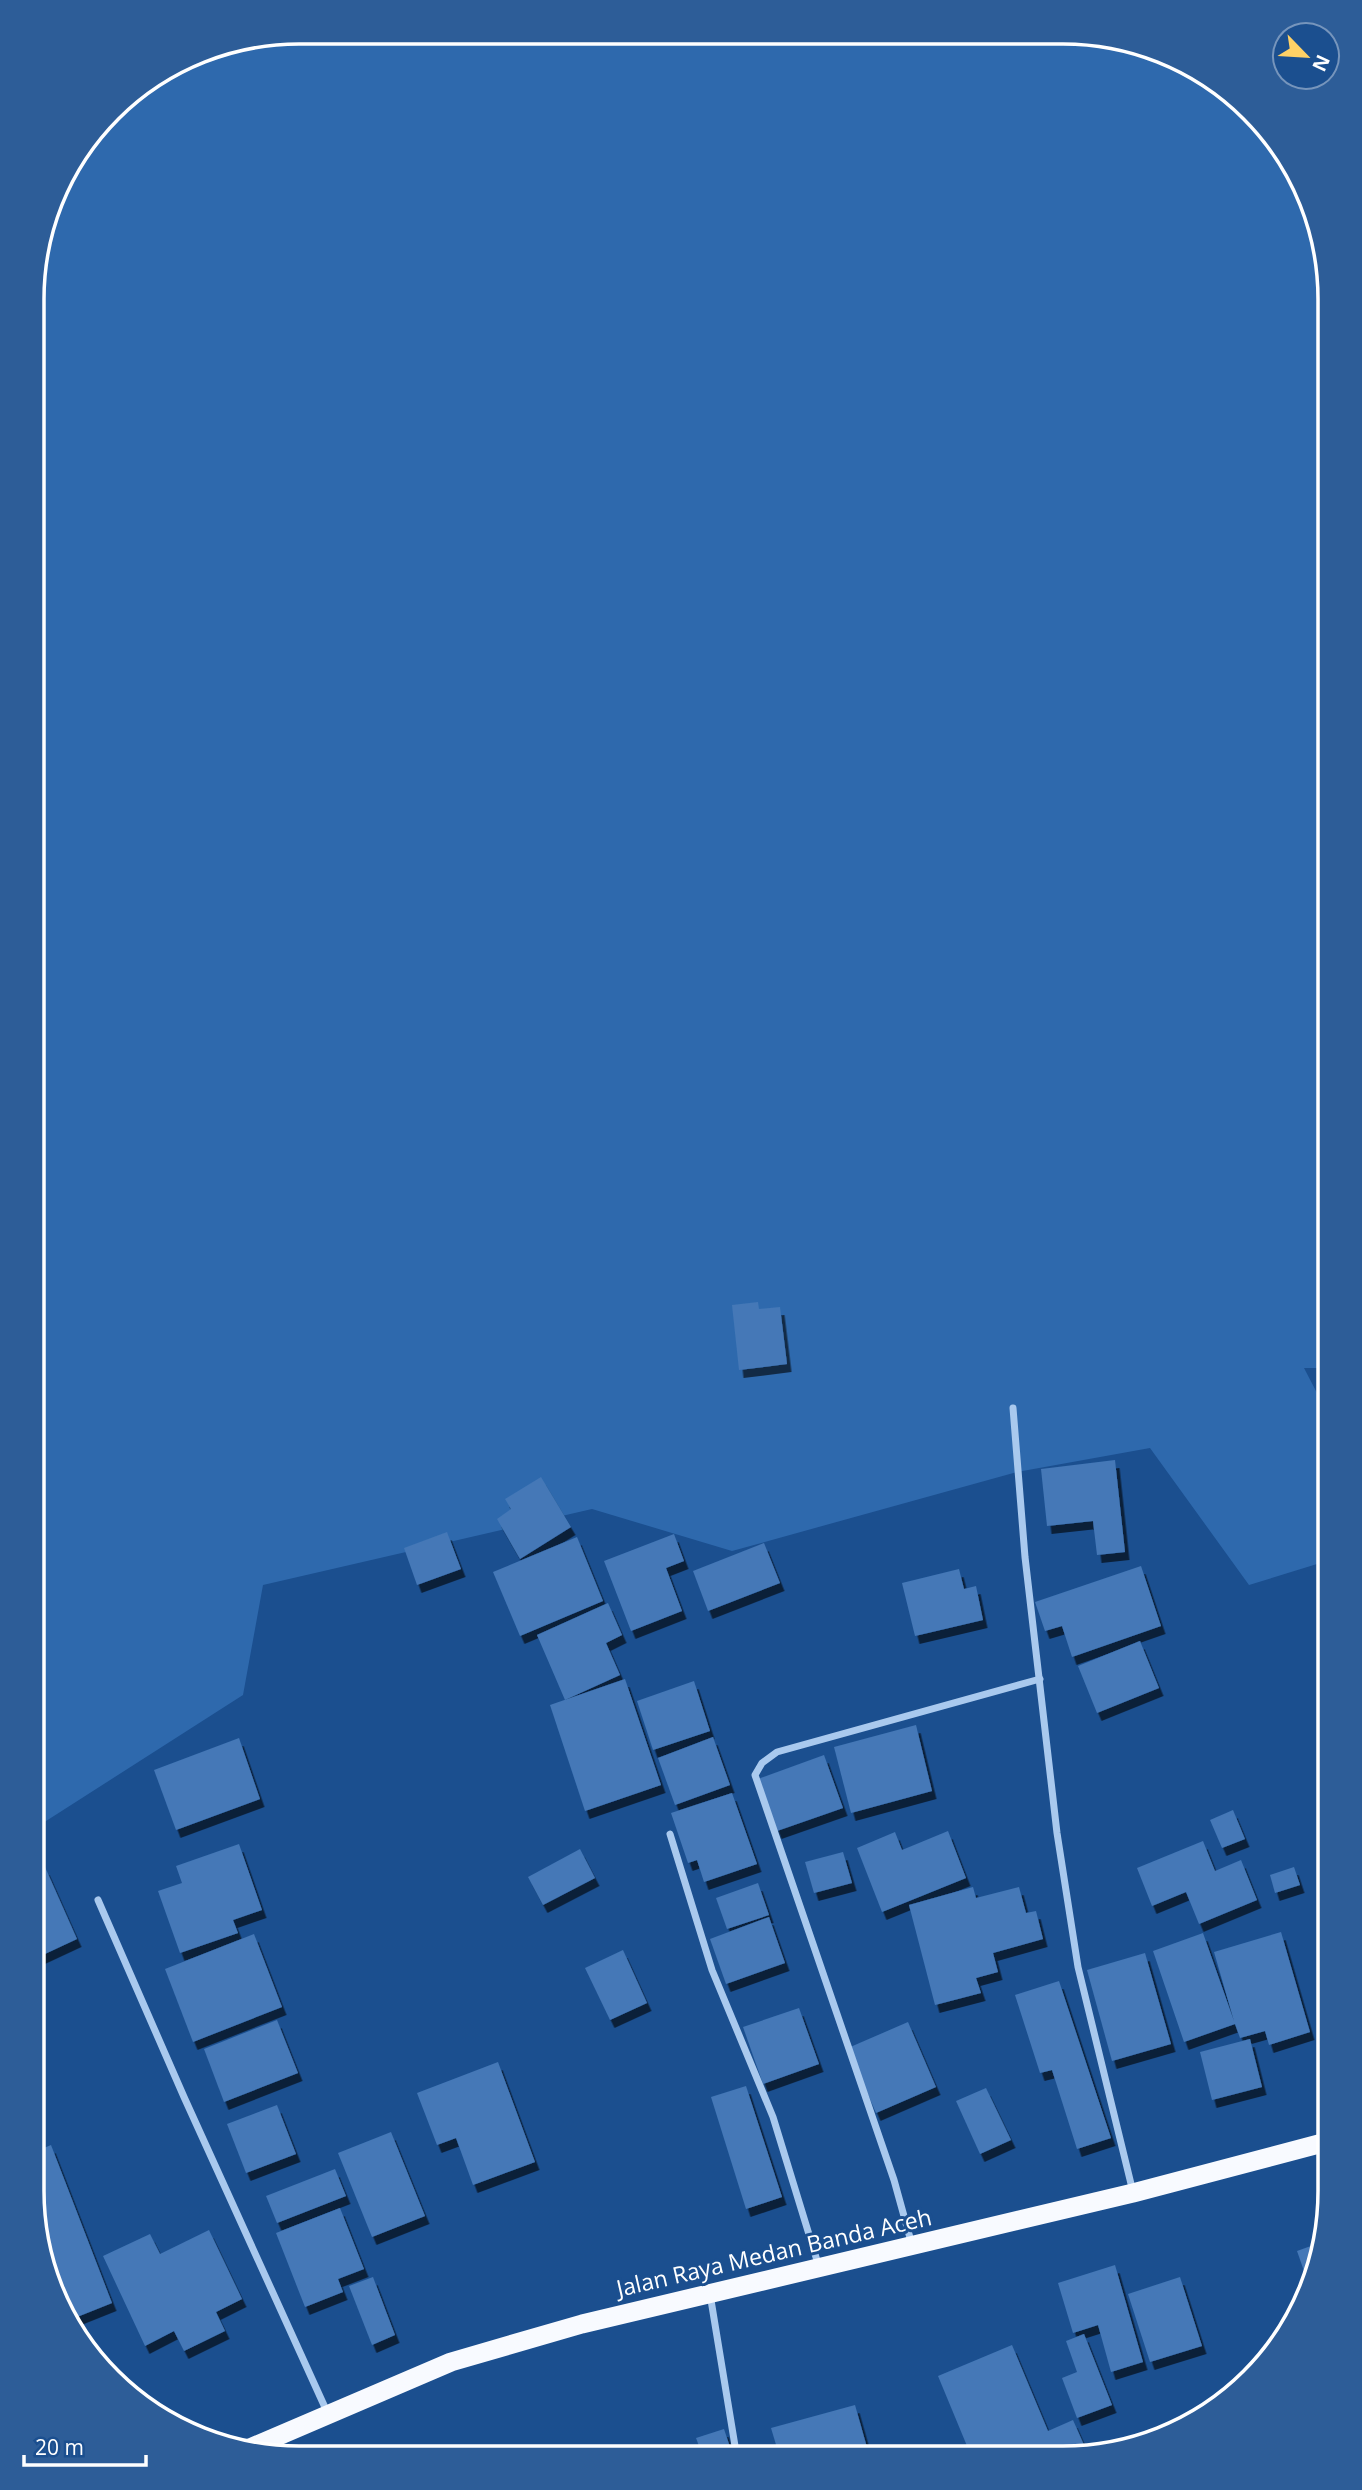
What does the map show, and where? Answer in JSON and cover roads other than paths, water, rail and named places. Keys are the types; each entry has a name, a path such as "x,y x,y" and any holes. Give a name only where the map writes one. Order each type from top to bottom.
{"highway":[{"name":"Jalan Raya Medan Banda Aceh","path":"261,2443 451,2362 582,2324 1133,2193 1318,2144"}],"street":[{"path":"1013,1408 1025,1557 1057,1833 1078,1967 1133,2193"},
{"path":"912,2245 894,2180 755,1775 762,1763 777,1752 1040,1679"},
{"path":"670,1834 712,1970 773,2117 819,2267"},
{"path":"98,1900 328,2414"},
{"path":"710,2294 735,2446"}]}
